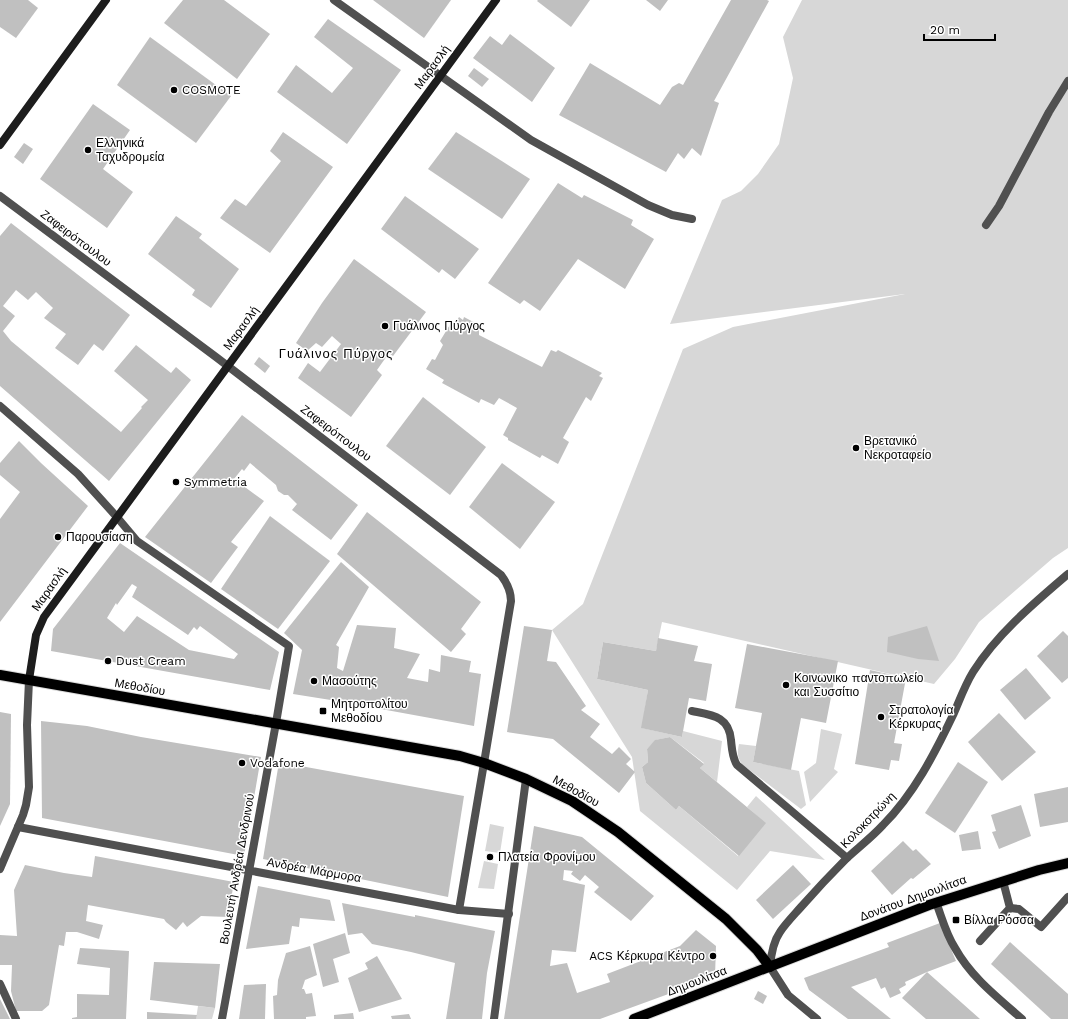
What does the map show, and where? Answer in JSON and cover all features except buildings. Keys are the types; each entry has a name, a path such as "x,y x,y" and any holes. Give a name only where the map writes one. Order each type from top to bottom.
{"main road":[{"name":"Μεθοδίου","path":"0,676 321,731 460,756 484,763 526,779 596,816 637,846 726,919 757,950 770,967"},
{"name":"Δονάτου Δημουλίτσα","path":"770,967 936,902 1068,863"},
{"name":"Δημουλίτσα","path":"634,1019 770,967"}],"street":[{"path":"0,145 106,0"},
{"path":"334,0 512,127 648,205 672,215 692,219"},
{"name":"Μαρασλή","path":"29,680 35,641 40,623 116,516 228,366 496,0"},
{"path":"986,225 999,206 1049,112 1068,81"},
{"name":"Ζαφειρόπουλου","path":"0,196 228,366 496,570 506,582 510,591 511,601 484,763"},
{"path":"0,406 78,474 116,516"},
{"name":"Βουλευτή Ανδρέα Δενδρινού","path":"116,516 137,541 289,646 250,870 222,1019"},
{"name":"Κολοκοτρώνη","path":"770,967 772,951 780,932 808,899 847,858 883,826 900,807 914,787 941,738 966,685 988,651 1029,608 1068,574"},
{"path":"0,870 26,805 29,787 27,725 29,680"},
{"path":"692,712 716,716 722,720 730,731 732,756 737,764 847,858"},
{"path":"460,910 484,763"},
{"path":"494,1019 526,779"},
{"name":"Ανδρέα Μάρμορα","path":"18,827 460,910 509,914"},
{"path":"1003,881 1010,908"},
{"path":"1010,908 1019,909 1041,927 1068,897"},
{"path":"936,902 948,936 960,957 986,988 1022,1019"},
{"path":"980,941 1010,908"},
{"path":"770,967 788,995 817,1019"},
{"path":"0,984 16,1019"}],"shaded area":[{"path":"802,0 1068,0 1068,548 1053,558 979,622 955,659 934,684 662,622 656,651 603,642 597,679 648,690 642,728 682,737 683,731 722,741 717,782 700,768 704,763 670,737 656,740 647,749 648,762 642,767 646,783 676,810 679,806 738,856 765,823 747,807 756,796 825,860 770,851 737,890 640,811 632,757 552,630 583,604 683,349 733,327 905,294 670,324 722,200 741,191 758,174 779,144 793,78 783,37"},
{"path":"821,729 842,734 834,769 838,772 810,802 804,772 816,763"},
{"path":"739,744 756,746 753,762 799,771 806,805 801,809 744,766 738,756"},
{"path":"490,824 504,827 500,853 485,851"},
{"path":"484,861 498,864 494,889 478,888"},
{"path":"198,1006 215,1008 212,1019 196,1019"}],"place":[{"name":"COSMOTE","path":"174,90"},
{"name":"Ελληνικά Ταχυδρομεία","path":"88,150"},
{"name":"Γυάλινος Πύργος","path":"385,326"},
{"name":"Βρετανικό Νεκροταφείο","path":"856,448"},
{"name":"Symmetria","path":"176,482"},
{"name":"Παρουσίαση","path":"58,537"},
{"name":"Dust Cream","path":"108,661"},
{"name":"Μασούτης","path":"314,681"},
{"name":"Κοινωνικο παντοπωλείο και Συσσίτιο","path":"786,685"},
{"name":"Μητροπολίτου Μεθοδίου","path":"323,711"},
{"name":"Στρατολογία Κέρκυρας","path":"881,717"},
{"name":"Vodafone","path":"242,763"},
{"name":"Πλατεία Φρονίμου","path":"490,857"},
{"name":"Βίλλα Ρόσσα","path":"956,920"},
{"name":"ACS Κέρκυρα Κέντρο","path":"713,956"}],"district":[{"name":"Γυάλινος Πύργος","path":"336,353"}]}
